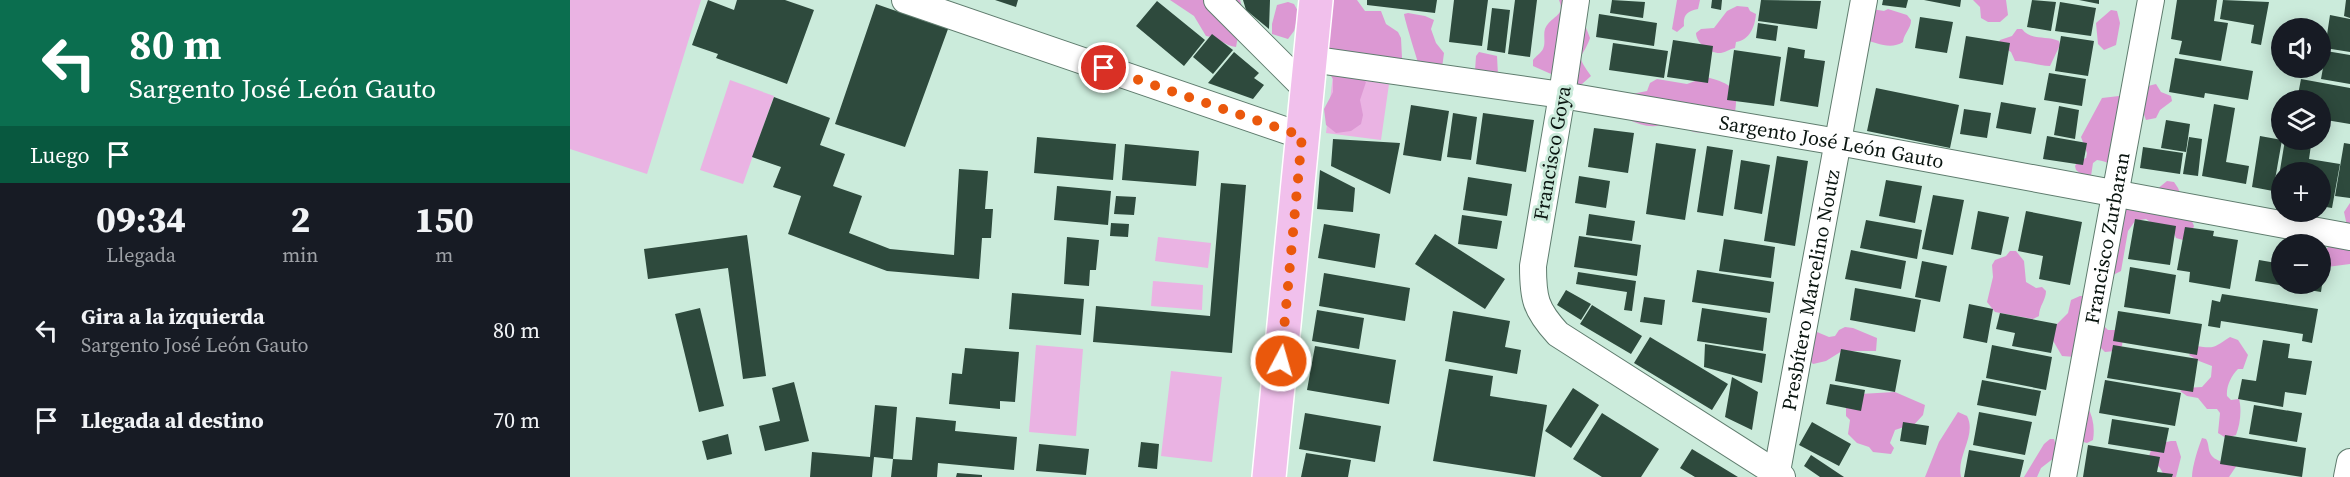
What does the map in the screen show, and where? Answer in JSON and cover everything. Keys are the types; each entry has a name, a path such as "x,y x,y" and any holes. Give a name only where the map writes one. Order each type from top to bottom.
{"main road":[{"path":"1269,477 1317,0"}],"street":[{"path":"906,0 1302,136"},
{"path":"1217,0 1309,75"},
{"name":"Francisco Goya","path":"1576,0 1563,95 1533,266 1533,286 1537,306 1546,321 1558,333 1778,476"},
{"name":"Presbítero Marcelino Noutz","path":"1778,476 1864,0"},
{"name":"Francisco Zurbaran","path":"2063,477 2151,0"},
{"name":"Sargento José León Gauto","path":"1309,75 1563,95 1838,142 2350,237"},
{"path":"2347,477 2350,462"}],"shaded area":[{"path":"570,0 701,0 647,174 570,149"},
{"path":"1170,0 1240,0 1243,10 1236,47 1206,36 1194,16"},
{"path":"1313,0 1357,0 1365,11 1381,11 1386,24 1398,32 1401,38 1402,58 1400,61 1361,78 1366,82 1360,100 1363,115 1361,124 1351,131 1336,133 1326,125 1324,109 1333,92 1333,79 1329,73"},
{"path":"1559,0 1588,0 1585,25 1590,38 1581,59 1591,76 1582,84 1576,85 1533,66 1533,60 1544,47 1545,29 1559,13 1561,6"},
{"path":"1677,0 1700,0 1698,9 1686,14 1684,26 1677,32 1672,29"},
{"path":"1973,0 2006,0 2008,15 2000,22 1988,22 1981,18 1980,7"},
{"path":"1288,2 1294,4 1299,13 1294,31 1288,39 1272,34 1272,24 1277,5"},
{"path":"1737,6 1748,7 1756,14 1753,28 1748,35 1736,42 1735,48 1723,53 1712,52 1704,47 1696,33 1701,29 1714,28 1727,11"},
{"path":"1872,9 1884,11 1888,9 1907,15 1911,23 1903,42 1888,46 1863,39"},
{"path":"2111,10 2117,11 2120,23 2116,45 2104,50 2098,44 2096,23"},
{"path":"1404,14 1434,20 1431,29 1436,43 1444,53 1442,68 1419,65"},
{"path":"2017,29 2022,29 2030,35 2059,41 2060,45 2050,66 2015,61 2011,52 1998,44 2000,40 2012,36"},
{"path":"1479,52 1497,56 1498,75 1475,71 1476,56"},
{"path":"1333,75 1389,84 1381,140 1326,133"},
{"path":"1706,77 1723,82 1735,94 1734,117 1719,127 1697,132 1691,131 1689,126 1666,122 1658,126 1648,126 1630,120 1625,108 1627,95 1647,91 1650,83 1657,79 1687,84"},
{"path":"730,80 774,96 743,184 700,170"},
{"path":"2156,84 2161,92 2171,96 2172,101 2160,110 2156,118 2146,120 2142,109 2148,86"},
{"path":"2119,96 2122,98 2136,149 2135,163 2119,168 2097,160 2093,163 2091,176 2086,178 2076,170 2075,166 2078,161 2086,158 2087,153 2081,137 2102,98"},
{"path":"2167,181 2174,182 2178,188 2194,226 2189,238 2183,240 2176,238 2174,233 2146,219 2135,221 2128,231 2121,271 2111,276 2101,214 2156,190"},
{"path":"2350,203 2350,264 2331,266 2331,244 2347,226 2344,212"},
{"path":"1158,237 1211,243 1208,268 1155,261"},
{"path":"2010,251 2016,251 2024,261 2026,282 2036,288 2042,287 2046,291 2039,316 2033,319 1995,312 1987,302 1993,277 1992,265 1995,260 2006,256"},
{"path":"1153,281 1203,285 1202,310 1151,306"},
{"path":"2085,296 2108,330 2118,330 2123,337 2122,346 2115,351 2105,352 2101,348 2100,339 2075,357 2062,356 2052,339 2055,326 2068,313 2071,300"},
{"path":"1845,327 1877,338 1876,351 1842,351 1826,361 1813,364 1809,360 1817,332 1829,337 1835,336"},
{"path":"2230,337 2238,340 2248,355 2243,369 2238,369 2228,385 2227,396 2231,400 2239,399 2240,413 2236,435 2226,438 2218,433 2220,413 2217,409 2207,409 2198,398 2187,396 2180,391 2185,388 2202,387 2211,377 2212,366 2189,355 2196,346 2214,346"},
{"path":"1036,345 1083,349 1076,436 1029,432"},
{"path":"1171,371 1222,377 1212,462 1161,456"},
{"path":"1895,392 1925,405 1923,415 1911,428 1904,427 1895,430 1890,443 1894,448 1891,454 1873,452 1869,447 1857,443 1848,434 1850,420 1846,416 1846,404 1860,394"},
{"path":"2087,406 2094,431 2093,440 2087,443 2080,441"},
{"path":"1958,412 1967,416 1970,431 1961,461 1961,477 1925,477 1939,442"},
{"path":"2202,438 2206,439 2212,456 2222,462 2237,465 2229,477 2192,477"},
{"path":"2054,439 2057,450 2054,458 2041,468 2037,477 2024,477 2044,444"},
{"path":"2176,441 2181,457 2176,477 2165,477 2149,456 2153,445"}],"building":[{"path":"708,0 734,10 737,0 785,0 814,10 787,84 716,58 718,54 692,45"},
{"path":"995,0 1018,0 1016,7"},
{"path":"1243,0 1270,0 1269,29 1246,10"},
{"path":"1367,0 1437,0 1435,13 1367,5"},
{"path":"1454,0 1488,0 1482,46 1449,42"},
{"path":"1515,0 1537,0 1530,57 1508,54"},
{"path":"1612,0 1645,2 1643,18 1610,13"},
{"path":"1712,0 1722,0 1721,10 1711,8"},
{"path":"1761,0 1821,1 1817,29 1758,21"},
{"path":"1883,0 1908,0 1906,8 1882,5"},
{"path":"1924,0 1961,0 1960,7"},
{"path":"2032,0 2056,2 2051,31 2027,27"},
{"path":"2079,0 2099,0 2099,4"},
{"path":"2177,0 2217,0 2214,21 2228,23 2221,61 2179,54 2182,41 2171,39"},
{"path":"2223,0 2269,2 2261,45 2251,43 2254,25 2220,19"},
{"path":"2346,0 2350,0 2350,18 2344,16"},
{"path":"1157,1 1205,40 1184,66 1136,26"},
{"path":"2060,2 2096,8 2091,36 2055,31"},
{"path":"876,4 948,29 905,147 835,124"},
{"path":"1492,8 1510,10 1505,53 1487,50"},
{"path":"1599,14 1657,23 1654,46 1596,37"},
{"path":"2330,15 2350,19 2350,52 2331,49"},
{"path":"1920,17 1953,22 1947,53 1915,48"},
{"path":"1758,23 1778,26 1776,41 1756,38"},
{"path":"1212,34 1233,50 1213,74 1193,57"},
{"path":"1966,36 2010,43 2003,85 1959,78"},
{"path":"2061,36 2094,41 2088,76 2055,71"},
{"path":"1673,40 1713,46 1708,83 1667,77"},
{"path":"1613,43 1668,51 1664,78 1609,70"},
{"path":"1788,47 1805,50 1804,58 1825,61 1818,107 1780,101"},
{"path":"1734,50 1781,57 1774,106 1727,100"},
{"path":"1234,52 1259,73 1254,78 1264,85 1253,99 1208,83"},
{"path":"2331,52 2350,55 2350,84 2321,79 2331,78"},
{"path":"2175,58 2253,71 2248,100 2205,93 2204,98 2169,92"},
{"path":"2049,73 2086,79 2082,106 2044,100"},
{"path":"2301,79 2350,88 2350,124 2331,121 2331,90 2299,90"},
{"path":"1876,88 1959,105 1950,148 1867,131"},
{"path":"774,97 830,118 820,145 845,154 833,186 862,196 849,233 890,249 954,255 959,169 988,171 985,209 993,209 991,238 982,238 979,279 887,271 788,234 801,196 773,187 781,167 752,157"},
{"path":"2001,102 2036,108 2031,134 1996,128"},
{"path":"2214,104 2235,108 2226,162 2249,166 2246,184 2202,176"},
{"path":"1411,105 1449,111 1441,161 1403,155"},
{"path":"2059,106 2079,110 2075,139 2054,135"},
{"path":"1964,109 1991,113 1987,138 1960,134"},
{"path":"1453,113 1477,117 1471,160 1447,157"},
{"path":"1483,113 1534,120 1526,172 1476,164"},
{"path":"2166,120 2190,124 2186,152 2161,148"},
{"path":"1594,128 1634,133 1628,173 1588,167"},
{"path":"2047,136 2087,143 2083,165 2043,159"},
{"path":"2260,136 2271,138 2271,150 2280,150 2278,162 2271,162 2271,191 2252,187"},
{"path":"1037,137 1116,144 1113,180 1034,173"},
{"path":"2189,137 2202,139 2198,176 2183,174"},
{"path":"1333,139 1400,143 1390,194 1331,166"},
{"path":"1656,143 1696,149 1685,220 1646,214"},
{"path":"2344,143 2350,144 2350,198 2335,196"},
{"path":"1125,144 1199,151 1196,186 1122,180"},
{"path":"1707,146 1733,150 1723,216 1697,212"},
{"path":"2143,147 2183,153 2180,174 2140,168"},
{"path":"2283,150 2310,150 2309,159 2328,162 2281,162"},
{"path":"1777,156 1808,161 1795,246 1764,241"},
{"path":"1741,160 1770,165 1762,214 1734,209"},
{"path":"2331,163 2340,164 2331,208"},
{"path":"1320,170 1355,188 1353,212 1317,209"},
{"path":"1579,176 1610,181 1606,208 1575,203"},
{"path":"1468,177 1512,184 1507,216 1463,210"},
{"path":"1886,180 1922,186 1915,223 1879,216"},
{"path":"1221,183 1246,185 1232,353 1093,342 1096,306 1210,316"},
{"path":"1057,186 1111,191 1108,225 1054,220"},
{"path":"1933,195 1964,200 1953,255 1922,249"},
{"path":"1116,196 1136,197 1134,215 1114,214"},
{"path":"1978,211 2009,217 2001,255 1971,249"},
{"path":"2026,211 2082,222 2070,285 2039,279 2043,256 2018,251"},
{"path":"1589,214 1635,221 1632,241 1586,235"},
{"path":"1462,215 1502,221 1497,249 1458,244"},
{"path":"2135,219 2176,226 2170,265 2128,259"},
{"path":"1866,220 1922,230 1917,259 1860,248"},
{"path":"1111,223 1129,224 1128,237 1110,236"},
{"path":"1324,224 1380,234 1375,268 1318,258"},
{"path":"2185,227 2214,231 2213,236 2238,240 2230,289 2189,282 2190,272 2177,270"},
{"path":"1435,234 1505,279 1485,309 1415,264"},
{"path":"747,235 766,376 743,379 728,268 648,279 644,249"},
{"path":"1579,236 1641,245 1637,276 1574,267"},
{"path":"1067,237 1099,240 1096,270 1090,270 1089,286 1064,284"},
{"path":"1724,239 1775,247 1771,278 1719,271"},
{"path":"1851,250 1906,261 1901,289 1845,279"},
{"path":"2259,260 2271,262 2271,284 2255,281"},
{"path":"1922,261 1947,266 1940,302 1915,297"},
{"path":"2130,267 2176,275 2170,314 2124,307"},
{"path":"1697,270 1774,282 1770,313 1692,302"},
{"path":"1578,272 1636,281 1632,311 1624,310 1627,292 1576,284"},
{"path":"1324,273 1410,288 1405,321 1319,306"},
{"path":"1855,288 1921,300 1915,332 1850,320"},
{"path":"1566,290 1591,304 1581,320 1557,305"},
{"path":"1012,293 1084,299 1081,335 1009,329"},
{"path":"2222,294 2318,309 2312,343 2302,341 2303,334 2221,321 2220,328 2208,326 2212,300 2220,302"},
{"path":"1644,297 1665,300 1662,325 1640,322"},
{"path":"1969,304 1993,309 1987,343 1963,338"},
{"path":"1592,305 1642,336 1631,354 1580,324"},
{"path":"700,308 724,406 699,412 675,314"},
{"path":"1702,308 1767,318 1763,351 1697,341"},
{"path":"1317,310 1364,318 1359,349 1312,341"},
{"path":"1453,311 1510,321 1505,347 1521,350 1517,374 1445,361"},
{"path":"2118,311 2202,324 2197,355 2113,341"},
{"path":"2000,313 2057,324 2051,353 2012,346 2015,333 1996,329"},
{"path":"1650,337 1728,384 1712,410 1634,363"},
{"path":"2263,340 2290,344 2288,358 2312,361 2306,395 2285,392 2283,407 2238,399 2242,379 2256,381"},
{"path":"1705,344 1766,354 1762,383 1704,367"},
{"path":"1992,345 2052,357 2046,390 1986,378"},
{"path":"2113,345 2198,359 2193,392 2107,378"},
{"path":"1315,346 1396,360 1389,404 1307,390"},
{"path":"965,348 1019,352 1015,402 1000,401 1000,409 949,404 952,373 962,374"},
{"path":"1841,349 1901,360 1895,392 1835,381"},
{"path":"1449,369 1493,376 1490,396 1547,405 1535,477 1433,461"},
{"path":"1732,377 1758,392 1752,430 1725,417"},
{"path":"1982,380 2041,391 2036,416 1977,405"},
{"path":"2105,380 2181,393 2175,426 2099,413"},
{"path":"794,382 809,441 765,451 759,426 780,421 772,388"},
{"path":"1830,384 1865,390 1861,411 1826,404"},
{"path":"1573,388 1599,405 1571,448 1545,431"},
{"path":"875,405 897,407 893,459 874,457 872,477 810,477 812,452 870,457"},
{"path":"2254,405 2302,413 2297,442 2249,434"},
{"path":"1979,412 2032,422 2025,455 1973,445"},
{"path":"1305,413 1381,426 1375,462 1299,449"},
{"path":"1602,413 1659,449 1641,477 1602,477 1573,459"},
{"path":"916,417 956,421 955,431 1017,437 1014,470 938,463 937,477 891,477 893,459 912,460"},
{"path":"2112,419 2169,428 2164,453 2108,444"},
{"path":"1812,422 1851,444 1839,466 1799,445"},
{"path":"1903,422 1929,426 1926,445 1900,441"},
{"path":"728,434 732,454 707,460 702,441"},
{"path":"2225,435 2306,448 2302,477 2220,464"},
{"path":"1141,442 1159,444 1157,469 1138,467"},
{"path":"1039,444 1089,449 1086,475 1036,471"},
{"path":"2088,445 2160,457 2157,472 2173,474 2172,477 2083,477"},
{"path":"1692,449 1738,477 1695,477 1680,468"},
{"path":"1969,450 2024,460 2020,477 1964,477"},
{"path":"1306,453 1351,460 1348,477 1301,477"},
{"path":"1811,455 1844,477 1820,477 1804,466"},
{"path":"957,473 982,475 982,477 956,477"}],"route":[{"path":"1104,68 1302,136 1281,361"}]}
